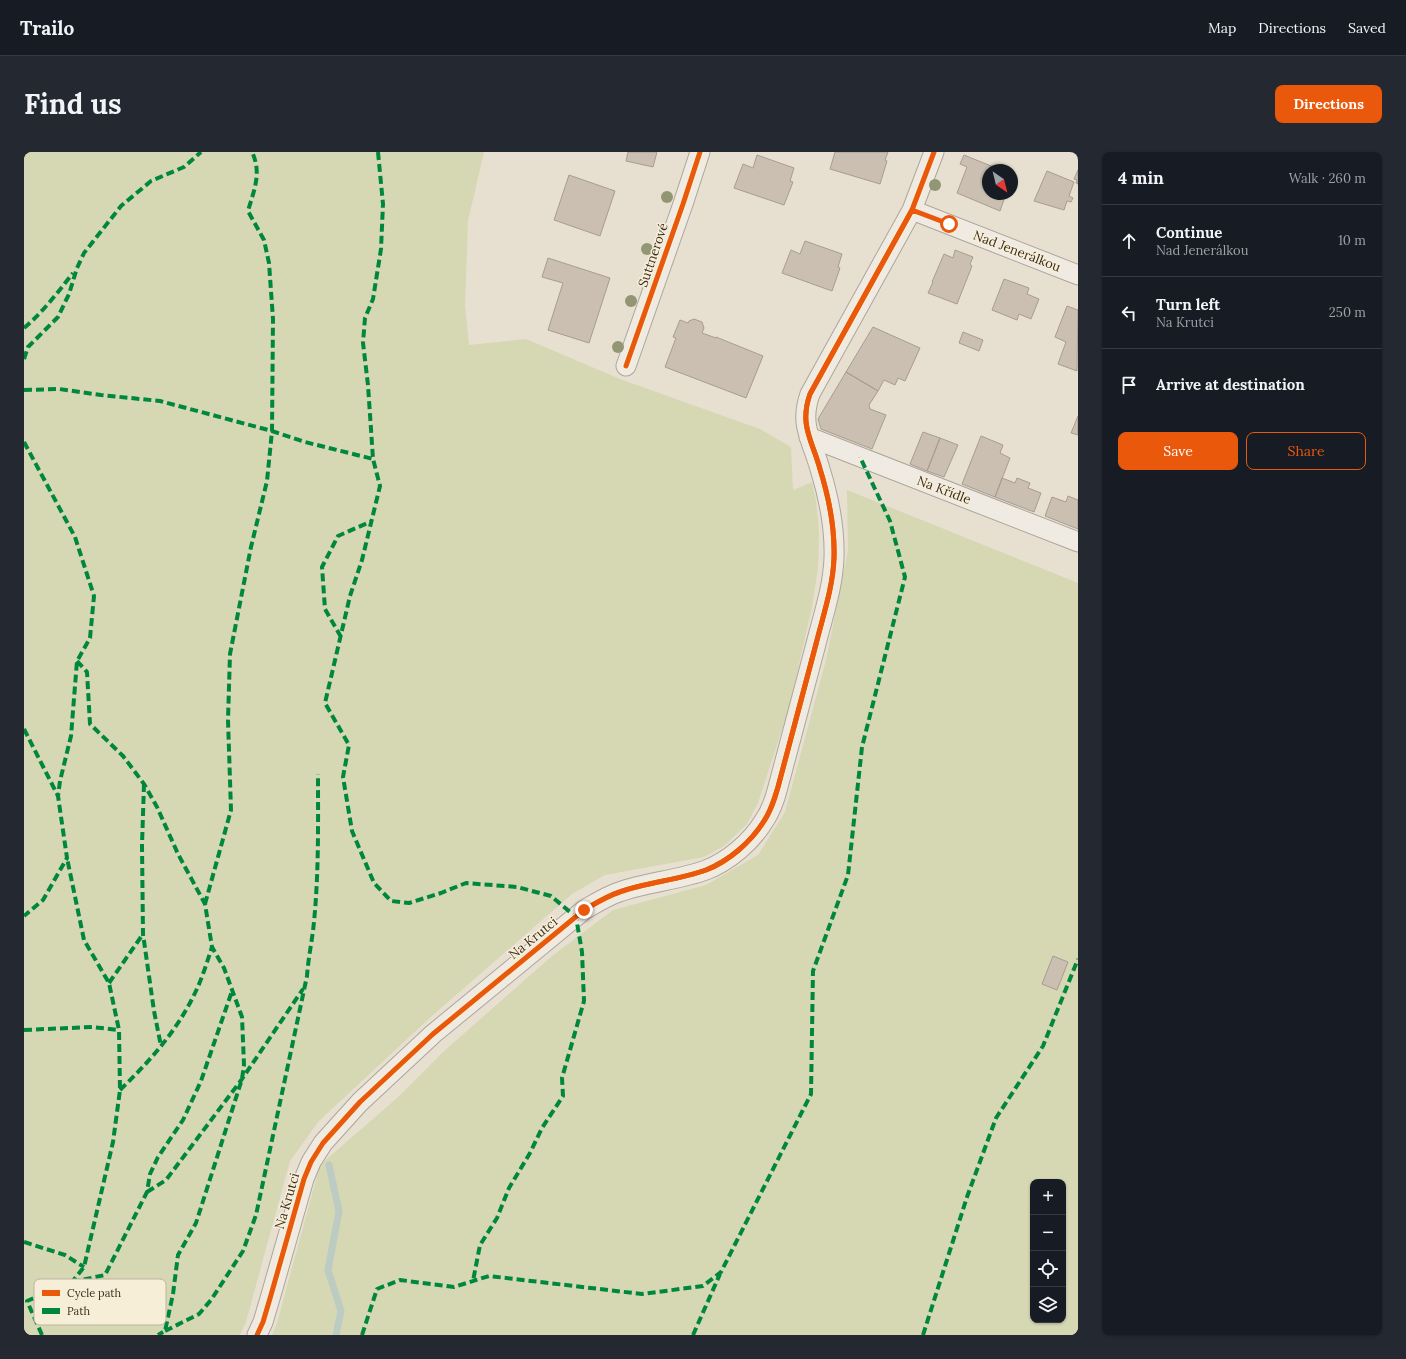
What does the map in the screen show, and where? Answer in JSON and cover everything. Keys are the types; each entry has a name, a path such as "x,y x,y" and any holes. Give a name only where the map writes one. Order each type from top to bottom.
{"street":[{"name":"Suttnerové","path":"626,366 700,152"},
{"name":"Na Krutci","path":"257,1335 272,1295 310,1162 323,1143 360,1102 433,1034 584,910 603,899 620,892 706,870 722,862 738,850 764,821 773,804 780,780 829,593 834,560 834,529 820,468 806,425 806,406 810,394 912,210 934,152"},
{"name":"Nad Jenerálkou","path":"912,210 1078,275"},
{"name":"Na Křídle","path":"809,437 1078,542"}],"green space":[{"path":"24,152 484,152 468,221 465,306 469,345 526,339 620,379 760,429 791,447 793,490 812,482 816,501 819,532 818,568 812,607 789,708 758,803 747,824 724,846 704,857 605,875 572,894 433,1015 319,1121 290,1161 246,1322 240,1335 24,1335"},
{"path":"847,490 1078,583 1078,1335 272,1335 277,1323 320,1165 397,1098 443,1052 552,956 613,910 706,885 758,855 785,812 826,660 848,550"}],"building":[{"path":"628,152 657,152 653,167 626,161"},
{"path":"835,152 888,152 885,160 887,161 880,184 830,169"},
{"path":"757,155 794,168 790,181 793,182 784,205 734,188 743,164 753,168"},
{"path":"964,155 986,164 982,164 982,200 1004,200 1000,211 957,193 967,167 960,164"},
{"path":"1078,170 1078,184 1076,183 1077,180 1074,179"},
{"path":"1047,171 1074,182 1069,196 1073,198 1071,202 1067,201 1064,210 1034,201"},
{"path":"569,175 615,191 600,236 554,220"},
{"path":"805,241 842,254 838,267 840,268 832,291 782,273 791,250 800,254"},
{"path":"955,250 973,257 970,264 972,266 957,304 928,293 944,254 953,258"},
{"path":"548,258 610,278 589,343 548,330 563,283 542,277"},
{"path":"1004,279 1029,288 1027,294 1039,299 1031,319 1019,314 1017,320 992,310"},
{"path":"1067,306 1078,310 1077,371 1058,364 1066,342 1055,337"},
{"path":"694,319 702,322 704,328 702,333 763,356 746,398 665,367 676,338 673,337 680,320 688,323"},
{"path":"873,327 920,348 905,381 898,378 895,385 884,380 878,391 846,372"},
{"path":"963,332 983,340 979,351 959,343"},
{"path":"846,372 878,391 869,405 870,409 886,415 872,449 821,429 818,419"},
{"path":"1078,416 1078,435 1071,433"},
{"path":"923,432 940,438 927,471 910,464"},
{"path":"981,436 1003,445 1000,453 1010,458 995,497 962,484"},
{"path":"940,438 958,445 944,477 927,471"},
{"path":"1002,478 1015,483 1017,478 1030,483 1028,488 1041,493 1034,512 995,497"},
{"path":"1068,496 1078,500 1078,529 1045,516 1052,497 1066,502"},
{"path":"1053,956 1068,962 1057,990 1042,984"}],"waterway":[{"path":"329,1165 339,1211 328,1270 341,1311 336,1335"}],"marked path":[{"path":"24,359 28,347 58,317 69,294 77,268 84,253 121,206 151,181 184,167 201,152"},
{"path":"205,904 231,810 228,720 230,654 251,547 267,481 272,431 273,319 269,263 264,240 248,211 255,189 257,174 252,152"},
{"path":"378,152 383,204 381,249 373,299 365,318 363,343 368,385 373,459 380,486 362,560 350,596 325,703 349,745 343,777 352,831 374,883 391,901 409,903 466,883 517,887 551,896 576,917 582,952 584,1001 562,1078 563,1096 542,1128 530,1153 509,1188 497,1218 480,1245 473,1281"},
{"path":"24,328 44,309 73,273"},
{"path":"24,390 59,389 160,401 272,431 305,442 373,459"},
{"path":"24,442 75,537 94,596 90,638 77,661 71,736 60,781 58,796 67,858 43,900 24,916"},
{"path":"362,1335 377,1289 400,1280 454,1287 489,1276 642,1294 703,1286 721,1272 811,1094 813,971 848,875 862,747 905,577 890,521 860,457"},
{"path":"341,637 325,609 322,567 338,536 372,521"},
{"path":"77,661 87,672 90,724 123,756 144,784 157,807 178,854 205,904 212,947 224,968 242,1017 244,1065 242,1079 196,1223 178,1255 173,1294 165,1331 158,1335"},
{"path":"24,729 58,796"},
{"path":"165,1331 199,1314 211,1300 243,1251 256,1215 307,976 316,892 318,852 318,774"},
{"path":"144,784 142,845 143,934 154,1011 161,1046"},
{"path":"67,858 84,940 109,983 119,1030 120,1090 113,1142 84,1267 74,1279"},
{"path":"109,983 143,934"},
{"path":"120,1090 152,1057 180,1020 198,988 212,947"},
{"path":"923,1335 967,1197 996,1118 1043,1046 1078,959"},
{"path":"147,1192 166,1180 242,1079 303,989"},
{"path":"86,1279 105,1275 147,1192 150,1174 158,1157 183,1120 201,1081 232,991"},
{"path":"24,1030 92,1027 119,1030"},
{"path":"24,1242 65,1255 84,1267"},
{"path":"693,1335 720,1274"},
{"path":"34,1298 27,1301 34,1317"},
{"path":"38,1325 42,1335"}],"cycle path":[{"path":"626,366 700,152"},
{"path":"257,1335 263,1322 304,1179 311,1162 323,1143 360,1102 433,1034 584,910 619,892 696,873 723,862 739,850 753,836 766,817 777,791 832,580 834,536 831,513 823,480 806,424 807,405 810,394 912,210 934,152"}],"route":[{"path":"584,910 603,899 620,892 706,870 722,862 738,850 754,834 764,821 773,804 778,787 829,593 834,560 834,529 820,468 806,425 806,406 810,394 912,210 949,224"}]}
